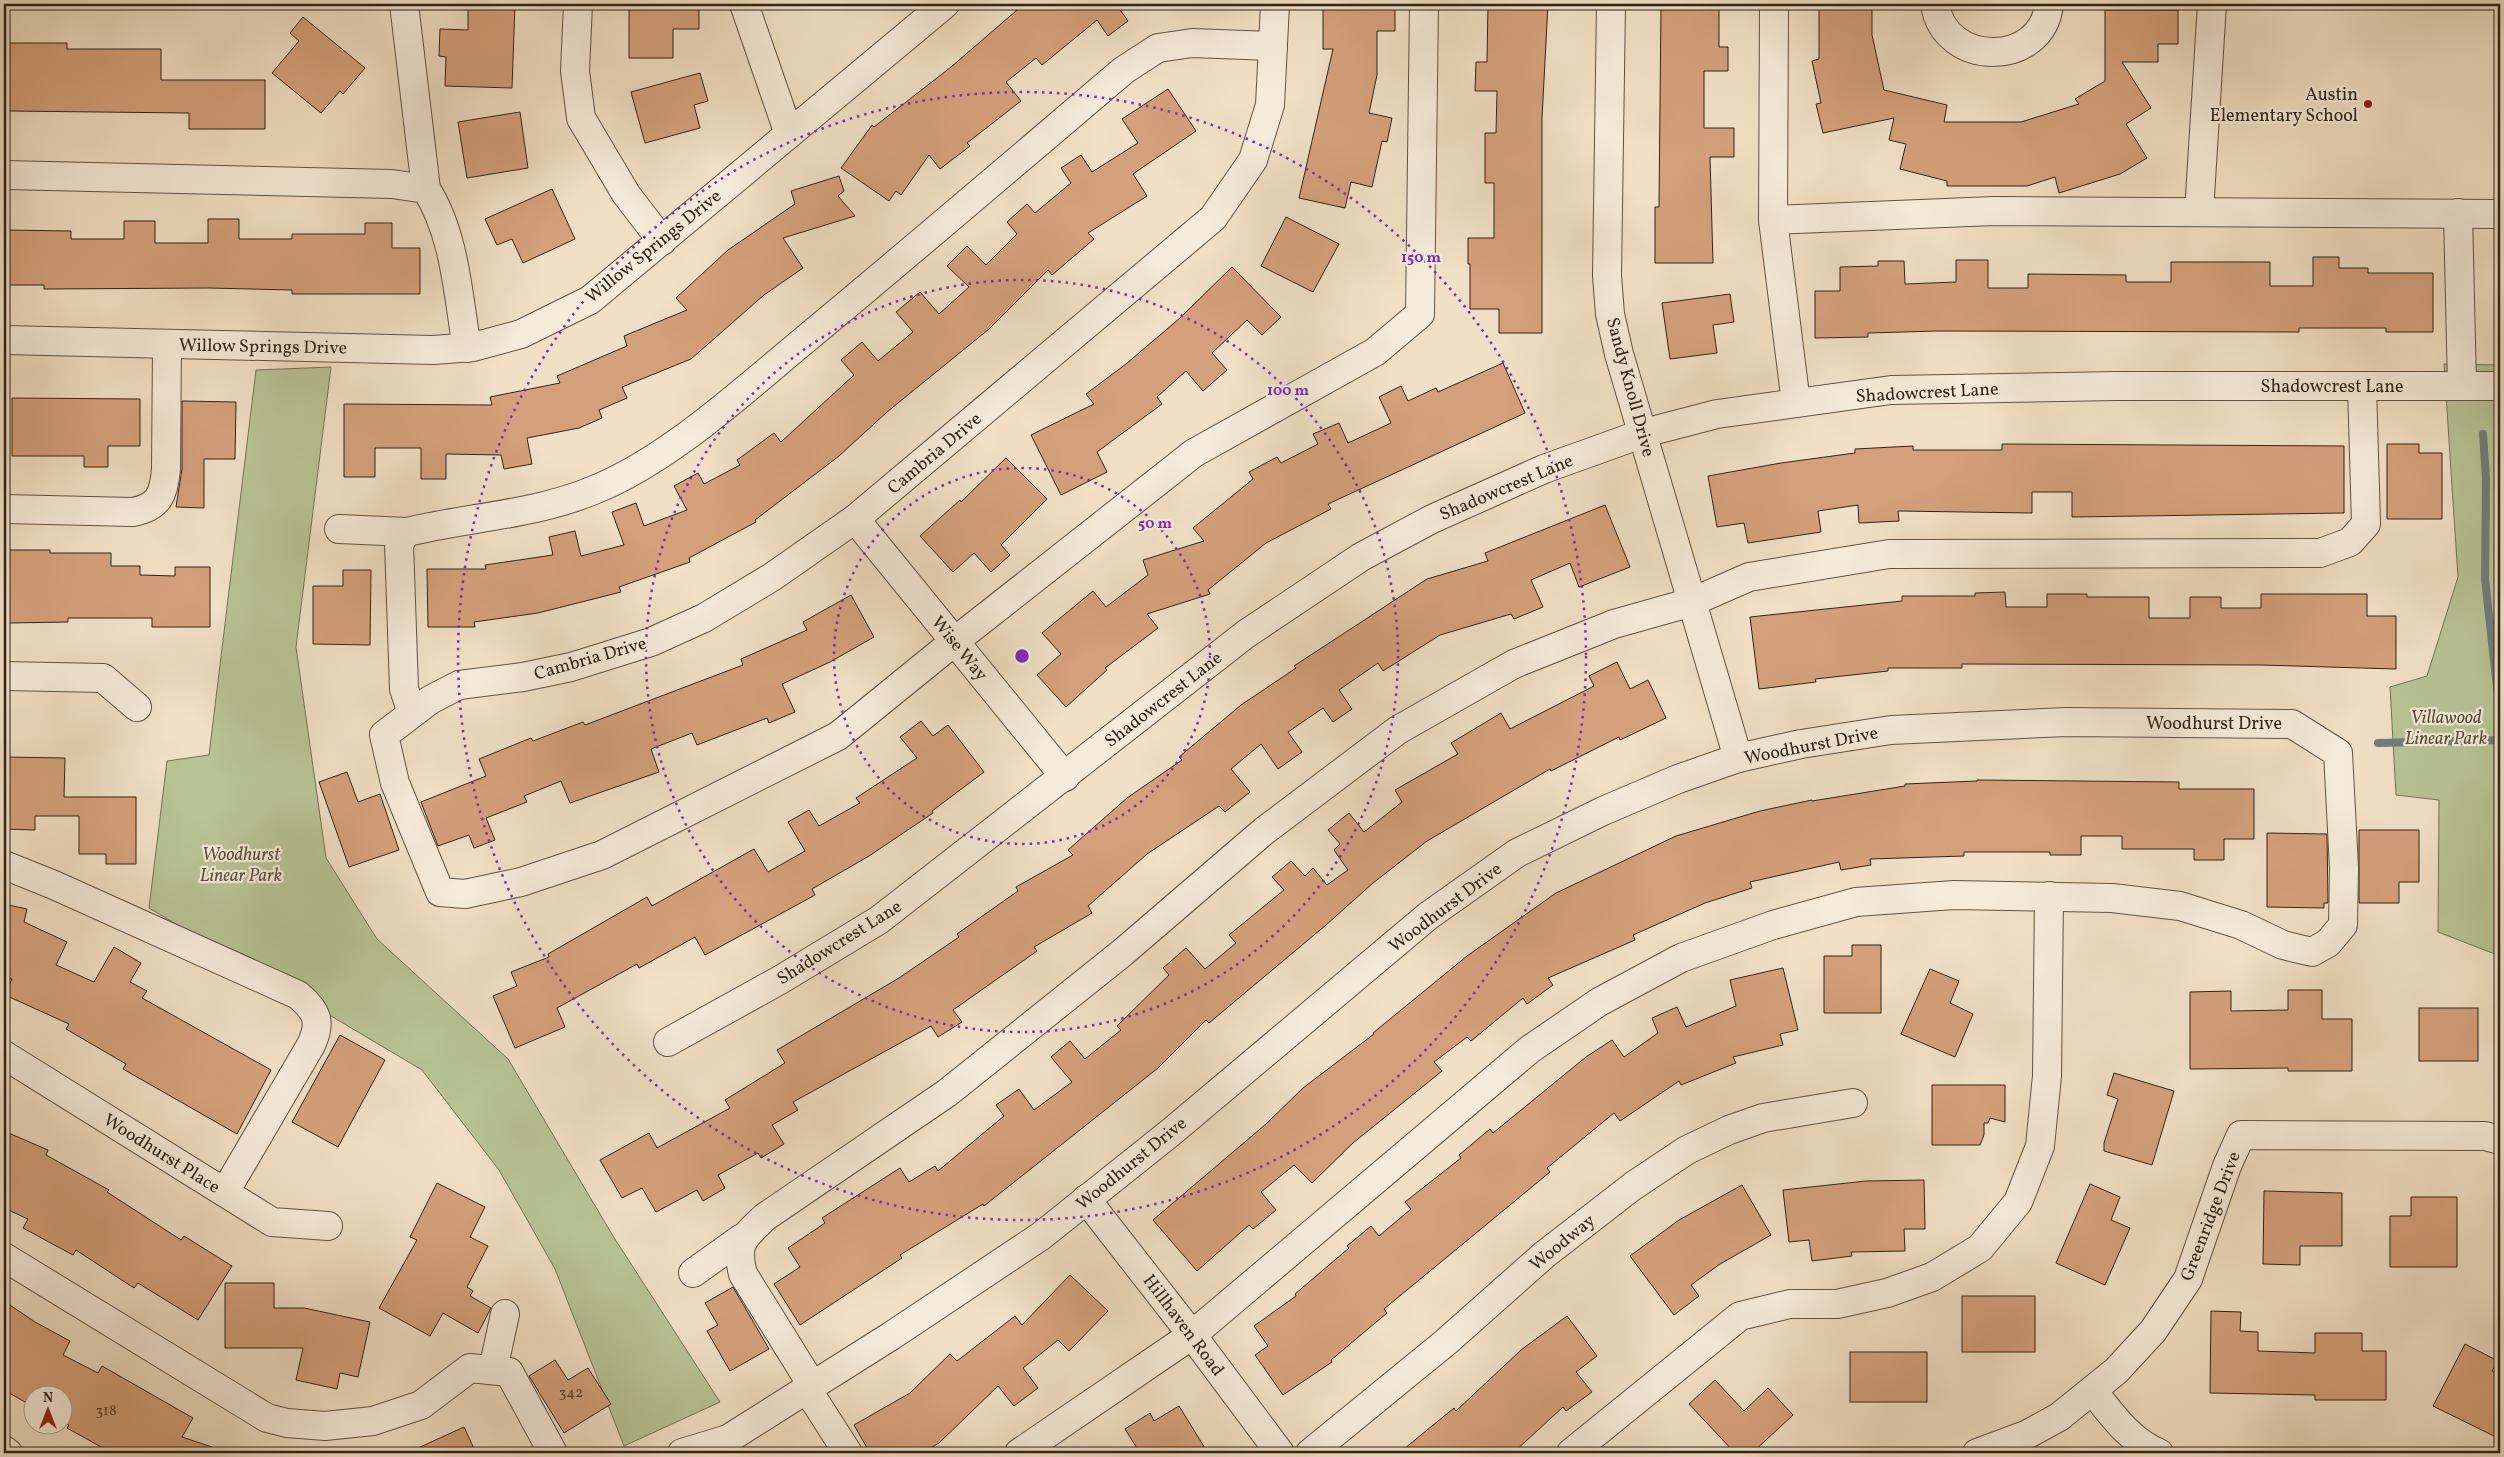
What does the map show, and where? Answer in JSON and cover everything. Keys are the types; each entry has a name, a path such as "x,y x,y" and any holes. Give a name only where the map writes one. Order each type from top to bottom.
{"street":[{"path":"404,4 426,189 438,208 450,252 467,348"},
{"path":"578,4 575,70 581,118 626,194 662,241"},
{"path":"744,4 789,134"},
{"name":"Willow Springs Drive","path":"4,340 433,350 467,348 521,334 590,300 945,4"},
{"name":"Cambria Drive","path":"954,641 838,736 602,854 521,882 465,894 440,892 395,783 384,734 430,700 459,685 523,677 571,667 651,642 704,618 772,577 855,519 1214,218 1253,160 1270,105 1275,4"},
{"path":"954,641 1194,453 1375,352 1420,314 1424,4"},
{"name":"Sandy Knoll Drive","path":"1611,4 1608,286 1610,314 1619,354 1644,433 1738,758"},
{"path":"1774,4 1773,220 1796,403"},
{"path":"1935,4 1943,25 1953,38 1974,50 1997,53 2013,49 2027,42 2044,21 2050,4"},
{"path":"2199,212 2212,4"},
{"path":"339,529 407,532 436,525 516,514 594,490 664,453 879,278 1124,70 1158,48 1192,43 1273,46"},
{"path":"4,176 392,184 426,189"},
{"path":"1773,220 1994,211 2500,214"},
{"path":"2458,214 2462,386"},
{"path":"4,509 133,512 146,509 158,500 165,486 166,469 167,344"},
{"name":"Shadowcrest Lane","path":"668,1042 780,980 879,920 1065,777 1246,634 1361,557 1432,519 1544,469 1644,433 1717,414 1891,390 2116,386 2500,386"},
{"path":"694,1273 742,1238 765,1217 948,1092 1122,953 1264,831 1398,730 1514,664 1614,624 1692,602 1749,577 1889,554 2320,553 2350,542 2366,524 2362,386"},
{"name":"Wise Way","path":"855,519 1065,777"},
{"path":"407,532 399,543 404,689 412,713"},
{"path":"4,676 103,678 137,707"},
{"name":"Woodhurst Drive","path":"682,1453 728,1438 1041,1236 1178,1126 1428,916 1517,853 1603,811 1678,779 1738,758 1801,744 1891,730 2066,722 2292,724 2338,753 2344,868 2344,925 2328,943 2312,952 2283,945 2240,925 2180,906 2112,898 2049,896"},
{"path":"4,865 54,884 298,995 312,1007 316,1018 316,1035 311,1046 225,1192"},
{"path":"1018,1453 1192,1335 1529,1050 1599,1002 1681,958 1773,925 1856,902 1954,894 2049,896 2047,1076 2040,1146 2018,1202 1980,1248 1932,1277 1887,1294 1837,1304 1790,1304 1740,1316 1571,1453"},
{"name":"Woodhurst Place","path":"4,1056 272,1222 328,1226"},
{"name":"Woodway","path":"1310,1453 1446,1342 1544,1255 1633,1186 1688,1150 1729,1130 1763,1118 1853,1103"},
{"name":"Greenridge Drive","path":"1977,1453 2035,1430 2058,1417 2116,1371 2153,1331 2188,1279 2227,1166 2240,1135 2485,1136 2500,1140"},
{"name":"Hillhaven Road","path":"1086,1199 1192,1335 1280,1453"},
{"path":"742,1238 738,1256 743,1274 848,1453"},
{"path":"4,1257 266,1418 287,1423 325,1426 373,1421 421,1405 470,1368 493,1370 509,1372 553,1453"},
{"path":"493,1370 506,1314"},
{"path":"2093,1391 2123,1429 2150,1449 2160,1453"},
{"path":"4,1450 8,1453"}],"green space":[{"name":"Villawood Linear Park","path":"2444,364 2500,365 2500,956 2438,932 2439,800 2396,795 2390,687 2427,676 2458,577"},
{"name":"Woodhurst Linear Park","path":"331,367 296,647 326,858 377,939 508,1059 613,1236 720,1402 624,1446 555,1269 499,1170 422,1070 149,908 167,761 209,755 256,370"}],"building":[{"path":"468,4 515,4 512,88 445,86 446,57 439,56 440,29 468,30"},
{"path":"629,4 699,4 699,29 673,29 673,58 629,58"},
{"path":"1024,4 1116,4 1128,21 1108,36 1097,20 1042,65 1036,58 1006,82 1021,101 967,143 970,146 940,169 929,155 901,195 896,191 889,201 841,168 872,125 874,127 951,67"},
{"path":"1323,4 1395,4 1395,31 1377,31 1377,75 1369,113 1392,118 1387,142 1382,141 1372,187 1351,182 1345,208 1299,198 1333,49 1323,49"},
{"path":"1488,4 1548,4 1542,118 1542,333 1499,333 1499,309 1470,309 1468,238 1494,238 1494,183 1485,183 1485,133 1496,133 1497,91 1475,91 1476,62 1487,62"},
{"path":"1661,4 1719,4 1719,47 1728,47 1728,71 1704,71 1704,128 1734,128 1734,157 1710,157 1713,263 1655,263 1655,207 1659,207"},
{"path":"1819,4 1872,4 1872,35 1884,90 1947,105 1944,122 2021,122 2079,104 2075,99 2105,81 2105,10 2178,10 2178,44 2158,44 2158,62 2122,62 2151,108 2126,124 2147,158 2120,174 2059,193 2055,177 2027,186 1947,186 1947,181 1900,169 1906,144 1889,140 1894,118 1823,133 1816,104 1821,103 1812,61 1819,59"},
{"path":"303,17 365,68 343,94 340,91 321,113 272,73 299,41 290,33"},
{"path":"9,43 67,43 67,49 161,49 161,80 265,80 265,129 189,129 189,113 9,111"},
{"path":"700,73 708,101 694,105 700,128 645,143 631,92"},
{"path":"1168,89 1196,131 1133,174 1147,196 1088,233 1094,239 1052,275 1048,270 989,329 887,412 839,456 755,520 756,522 689,558 690,562 619,587 621,592 538,613 474,622 475,627 428,627 427,569 486,569 485,565 553,555 549,537 575,531 581,556 624,545 612,512 636,503 644,526 687,510 674,486 698,473 704,484 740,465 737,460 774,433 781,442 854,375 841,360 862,342 878,361 913,332 896,312 920,292 939,314 969,287 947,266 967,246 986,265 1017,234 1007,222 1027,204 1035,213 1071,183 1061,168 1081,155 1092,172 1138,143 1122,119"},
{"path":"520,112 528,168 467,178 458,122"},
{"path":"839,176 844,191 838,196 855,216 783,238 803,268 764,295 691,359 622,387 627,398 599,410 602,418 579,428 527,438 532,464 504,469 501,455 446,454 446,479 421,479 421,448 375,448 375,477 344,477 344,404 492,405 490,397 560,383 557,376 627,346 624,336 687,310 676,298 728,250 795,204 791,191"},
{"path":"552,189 575,239 523,263 512,239 497,245 485,219"},
{"path":"1286,217 1339,244 1313,292 1261,266"},
{"path":"208,219 239,219 239,239 292,239 292,234 365,234 365,223 392,223 392,248 420,248 420,294 292,294 292,290 208,288 44,289 44,285 4,285 4,230 71,231 71,239 124,239 124,221 155,221 155,243 208,243"},
{"path":"2313,257 2339,257 2339,268 2368,268 2368,273 2433,273 2433,332 2386,332 2386,328 2299,328 2299,332 1938,331 1868,333 1868,337 1815,338 1815,291 1840,291 1840,267 1878,266 1878,261 1904,261 1905,284 1956,282 1956,260 1988,260 1988,288 2028,288 2028,274 2126,275 2126,282 2171,282 2171,262 2270,262 2270,286 2313,286"},
{"path":"1232,267 1281,317 1262,335 1247,320 1212,353 1227,370 1203,391 1186,371 1157,397 1162,404 1097,452 1107,472 1061,495 1031,435 1094,404 1086,394 1126,364 1180,318"},
{"path":"1730,294 1734,322 1713,325 1717,353 1670,359 1662,303"},
{"path":"1503,363 1525,413 1328,504 1331,509 1266,543 1208,590 1210,594 1147,614 1158,628 1105,668 1107,670 1066,707 1037,675 1061,654 1042,633 1093,591 1106,607 1148,575 1143,560 1204,541 1193,528 1253,479 1249,472 1277,457 1281,463 1318,444 1313,434 1339,423 1348,443 1391,423 1379,397 1401,386 1408,401 1436,388 1438,392"},
{"path":"12,398 140,399 140,446 108,446 108,467 84,467 84,456 12,456"},
{"path":"182,401 236,402 235,459 204,459 204,508 176,507 182,469"},
{"path":"2002,444 2344,446 2344,513 2072,517 2072,492 2032,492 2032,513 1898,511 1899,521 1859,523 1858,505 1818,511 1821,532 1748,543 1744,523 1717,527 1708,476 1781,463 1855,453 1855,449 1913,446 1913,450 2002,450"},
{"path":"2387,444 2419,444 2419,453 2442,453 2442,519 2387,519"},
{"path":"1006,458 1047,499 1001,545 1010,555 991,572 974,553 953,572 920,536 960,500 961,502"},
{"path":"1605,505 1630,567 1579,587 1570,563 1531,580 1543,607 1514,619 1511,614 1440,635 1383,671 1378,663 1339,690 1352,709 1333,722 1323,708 1288,732 1302,752 1278,769 1261,744 1231,769 1250,792 1225,812 1219,806 1147,854 1088,906 1092,913 1034,947 1037,951 953,1010 962,1022 938,1037 931,1026 793,1102 798,1110 772,1125 784,1144 761,1158 758,1153 718,1175 725,1188 703,1201 697,1190 656,1212 642,1188 622,1198 600,1160 649,1133 657,1148 730,1108 725,1100 785,1063 777,1050 899,978 959,937 957,934 1018,891 1016,887 1073,855 1068,850 1127,798 1182,760 1179,757 1241,705 1296,668 1294,666 1427,579 1488,561 1485,553"},
{"path":"8,550 50,550 50,553 111,553 111,566 140,566 140,575 175,576 175,567 210,567 210,627 152,627 152,618 68,618 68,622 8,623"},
{"path":"343,570 371,570 370,645 313,644 313,586 343,586"},
{"path":"2005,592 2006,607 2047,607 2047,594 2087,594 2087,597 2149,597 2149,618 2190,618 2190,597 2221,597 2221,608 2261,608 2261,594 2367,594 2367,616 2396,616 2396,669 2261,665 1962,664 1962,668 1888,668 1888,671 1815,679 1816,682 1759,689 1750,617 1902,601 1902,596 1975,596 1975,593"},
{"path":"851,595 874,637 830,662 782,684 795,712 769,723 767,718 697,745 692,733 651,749 659,772 570,803 561,781 524,796 527,802 486,818 495,840 474,848 469,835 438,846 421,802 486,776 479,759 531,738 533,741 583,722 585,725 743,665 741,659 807,630 803,622"},
{"path":"1617,662 1630,689 1648,680 1666,718 1620,740 1619,737 1551,771 1550,769 1427,841 1373,883 1209,1023 1206,1020 1158,1068 984,1206 983,1204 900,1255 902,1258 800,1325 774,1284 800,1267 788,1248 825,1223 822,1218 900,1168 909,1182 935,1166 938,1171 1004,1116 996,1105 1019,1089 1034,1110 1072,1082 1051,1057 1070,1041 1085,1059 1121,1030 1117,1026 1169,975 1163,968 1186,948 1205,969 1236,943 1229,935 1284,890 1272,877 1291,861 1305,876 1313,868 1327,885 1348,870 1334,850 1340,844 1328,830 1349,813 1364,832 1402,802 1395,790 1458,754 1451,743 1501,713 1510,729 1594,686 1589,676"},
{"path":"921,721 933,736 948,725 984,772 932,811 933,813 869,856 812,889 815,895 705,955 695,937 639,968 637,964 557,1008 565,1027 515,1048 493,996 517,986 511,972 549,957 548,954 647,897 652,906 754,849 768,872 805,851 788,822 809,810 819,826 860,803 856,798 917,758 900,737"},
{"path":"5,757 65,758 64,797 136,797 136,864 106,864 106,854 79,854 79,816 35,816 35,830 4,829"},
{"path":"347,772 358,802 380,794 399,850 349,867 319,782"},
{"path":"1977,780 2179,782 2179,789 2254,789 2254,839 2224,839 2224,860 2194,860 2194,849 2122,849 2122,836 2081,836 2081,855 2050,855 2050,852 1964,852 1964,856 1870,859 1871,865 1841,870 1839,862 1750,882 1752,888 1705,903 1633,935 1635,940 1548,978 1553,985 1527,1004 1523,998 1471,1041 1467,1037 1434,1062 1442,1071 1353,1143 1312,1183 1294,1165 1261,1192 1276,1210 1253,1229 1249,1225 1197,1271 1153,1220 1266,1124 1303,1088 1374,1034 1467,956 1556,893 1676,836 1760,811 1812,800 1905,786 1905,784"},
{"path":"2359,830 2419,830 2419,882 2399,882 2399,903 2359,903"},
{"path":"2267,833 2327,834 2328,903 2324,903 2324,908 2267,907"},
{"path":"4,904 27,909 24,922 67,942 56,965 94,982 114,947 141,963 130,982 147,991 142,998 271,1070 237,1134 123,1069 126,1064 66,1029 69,1024 5,995 12,979 4,977"},
{"path":"1852,945 1881,945 1881,1013 1824,1013 1824,956 1852,956"},
{"path":"1783,968 1798,1030 1780,1034 1783,1045 1733,1057 1736,1063 1681,1085 1679,1081 1620,1121 1614,1113 1547,1168 1550,1172 1384,1309 1387,1313 1331,1360 1332,1362 1283,1395 1255,1355 1268,1346 1254,1326 1296,1296 1295,1294 1349,1248 1347,1246 1371,1226 1379,1236 1411,1209 1405,1202 1461,1158 1459,1155 1490,1129 1493,1133 1586,1057 1612,1040 1624,1057 1658,1033 1652,1018 1677,1007 1686,1027 1736,1006 1730,980"},
{"path":"1930,969 1959,981 1950,1003 1973,1014 1955,1057 1901,1034"},
{"path":"2288,990 2322,990 2322,1019 2352,1019 2352,1071 2288,1071 2288,1068 2190,1069 2190,992 2231,991 2231,1011 2288,1010"},
{"path":"2419,1008 2478,1008 2478,1061 2419,1061"},
{"path":"340,1035 385,1060 338,1147 292,1122"},
{"path":"2114,1073 2174,1091 2152,1165 2104,1151 2104,1143 2118,1099 2107,1095"},
{"path":"1932,1085 2005,1085 2005,1122 1990,1118 1988,1123 1984,1123 1984,1135 1980,1145 1932,1145"},
{"path":"4,1131 48,1150 46,1155 109,1190 107,1192 181,1240 184,1236 232,1266 198,1320 138,1283 134,1288 76,1250 73,1255 23,1228 28,1219 4,1208"},
{"path":"1924,1180 1925,1229 1904,1229 1905,1251 1851,1252 1852,1256 1812,1261 1809,1240 1789,1242 1783,1190 1866,1181"},
{"path":"437,1183 485,1207 470,1237 488,1246 467,1287 473,1291 470,1296 491,1308 478,1333 443,1313 430,1336 379,1308 417,1240 410,1237"},
{"path":"2090,1184 2120,1197 2111,1220 2130,1228 2105,1285 2056,1263"},
{"path":"1742,1185 1771,1235 1720,1264 1691,1285 1699,1296 1674,1315 1630,1256 1679,1220"},
{"path":"2264,1191 2342,1193 2342,1246 2300,1246 2300,1265 2263,1264"},
{"path":"2411,1197 2457,1197 2457,1267 2390,1267 2390,1216 2411,1216"},
{"path":"1070,1275 1108,1311 1069,1351 1058,1340 1023,1368 1038,1388 1014,1406 998,1386 939,1443 922,1453 870,1453 854,1425 910,1393 950,1354 957,1361 1015,1316 1022,1325"},
{"path":"225,1283 274,1283 274,1308 304,1308 370,1322 358,1377 340,1373 337,1389 296,1380 303,1348 225,1348"},
{"path":"733,1287 769,1349 730,1371 707,1331 718,1325 705,1303"},
{"path":"1962,1296 2035,1296 2035,1352 1962,1352"},
{"path":"4,1301 35,1322 70,1341 63,1355 98,1373 102,1366 193,1418 182,1437 221,1450 220,1453 112,1453 72,1431 72,1384 22,1384 22,1400 4,1390"},
{"path":"2211,1311 2241,1312 2240,1331 2258,1332 2258,1351 2315,1353 2315,1333 2362,1333 2362,1351 2386,1351 2386,1400 2315,1400 2315,1395 2210,1393"},
{"path":"1567,1316 1597,1356 1576,1372 1592,1392 1566,1411 1563,1407 1513,1453 1399,1453 1454,1408 1456,1411 1521,1350"},
{"path":"2465,1344 2498,1361 2492,1371 2500,1375 2500,1439 2433,1406"},
{"path":"1850,1352 1927,1352 1927,1402 1850,1402"},
{"path":"555,1360 568,1380 588,1368 611,1404 564,1433 529,1376"},
{"path":"1715,1380 1744,1411 1768,1388 1793,1415 1752,1453 1735,1453 1689,1404"},
{"path":"1179,1406 1208,1453 1140,1453 1125,1429 1150,1413 1154,1421"},
{"path":"464,1427 476,1453 407,1453"}],"waterway":[{"path":"2483,434 2486,479 2485,579 2500,715"},
{"path":"2378,743 2500,740"}],"place":[{"name":"Austin Elementary School","path":"2368,104"}]}
